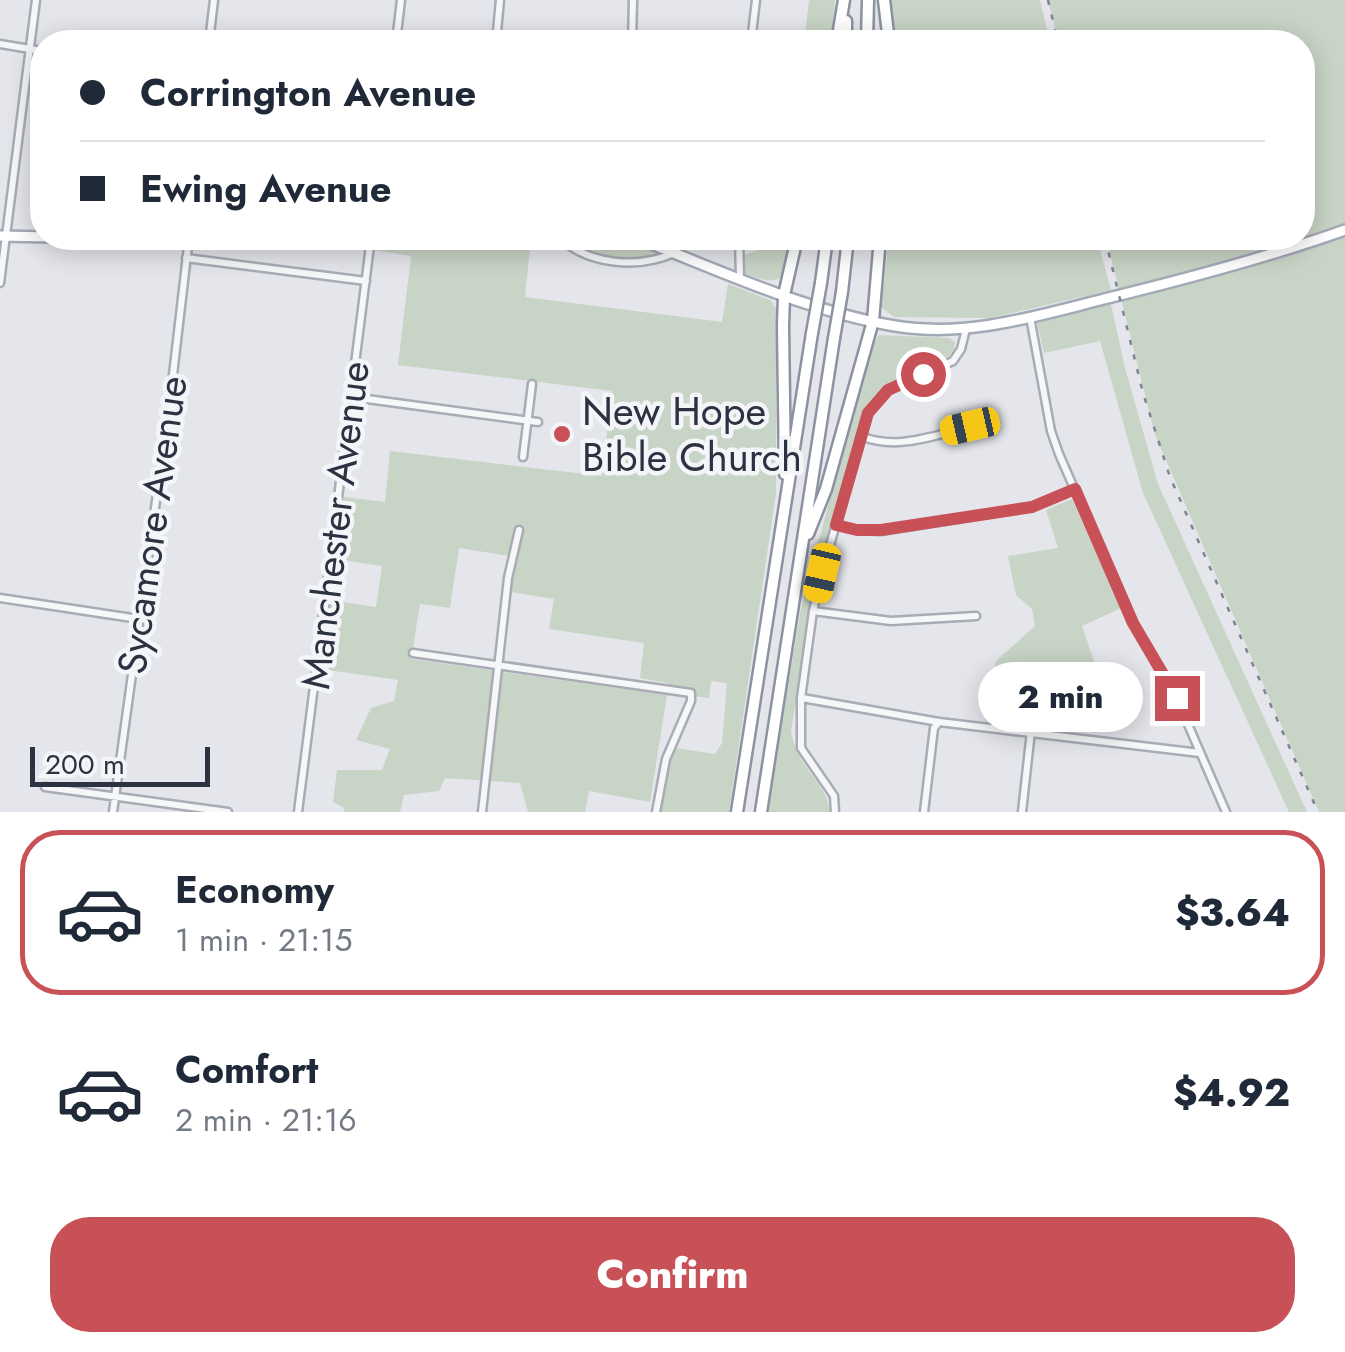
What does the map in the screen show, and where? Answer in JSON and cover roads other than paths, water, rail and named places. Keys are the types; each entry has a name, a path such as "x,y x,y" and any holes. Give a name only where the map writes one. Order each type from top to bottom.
{"highway":[{"path":"839,30 845,0"},
{"path":"845,0 846,30"},
{"path":"867,30 868,0"},
{"path":"884,0 888,30"},
{"path":"786,500 784,295 793,250"},
{"path":"738,812 825,250"},
{"path":"761,812 847,250"},
{"path":"802,549 826,489 873,321 879,250"}],"main road":[{"path":"1315,240 1345,230"},
{"path":"3,236 30,237"},
{"path":"667,250 784,295 873,321 922,329 966,329 1236,266 1284,250"}],"street":[{"path":"32,30 36,0"},
{"path":"210,30 214,0"},
{"path":"397,30 401,0"},
{"path":"497,30 500,0"},
{"path":"632,30 633,0"},
{"path":"752,30 756,0"},
{"path":"0,44 30,49 3,236 0,284"},
{"name":"Sycamore Avenue","path":"113,812 187,250"},
{"name":"Manchester Avenue","path":"298,812 370,250"},
{"path":"579,250 633,264 675,253"},
{"path":"740,250 740,278"},
{"path":"186,258 366,281"},
{"path":"1030,317 1051,432 1133,623 1177,698 1226,812"},
{"path":"835,812 834,796 801,748 801,698 813,611 836,525 868,413 897,384 953,361 966,329"},
{"path":"524,456 532,384"},
{"path":"352,397 538,422"},
{"path":"861,436 877,443 894,444 970,426"},
{"path":"836,525 857,530 900,528 1032,507 1075,489"},
{"path":"482,812 508,578 519,530"},
{"path":"0,598 139,619"},
{"path":"813,611 890,621 976,616"},
{"path":"413,653 691,693 666,759 656,812"},
{"path":"801,698 940,722 1201,753"},
{"path":"924,812 934,728 940,722"},
{"path":"1022,812 1031,731"},
{"path":"45,787 228,812"}],"railway":[{"path":"1048,0 1055,30"},
{"path":"1108,250 1143,393 1170,477 1318,812"}],"place":[{"name":"New Hope Bible Church","path":"562,434"}]}
